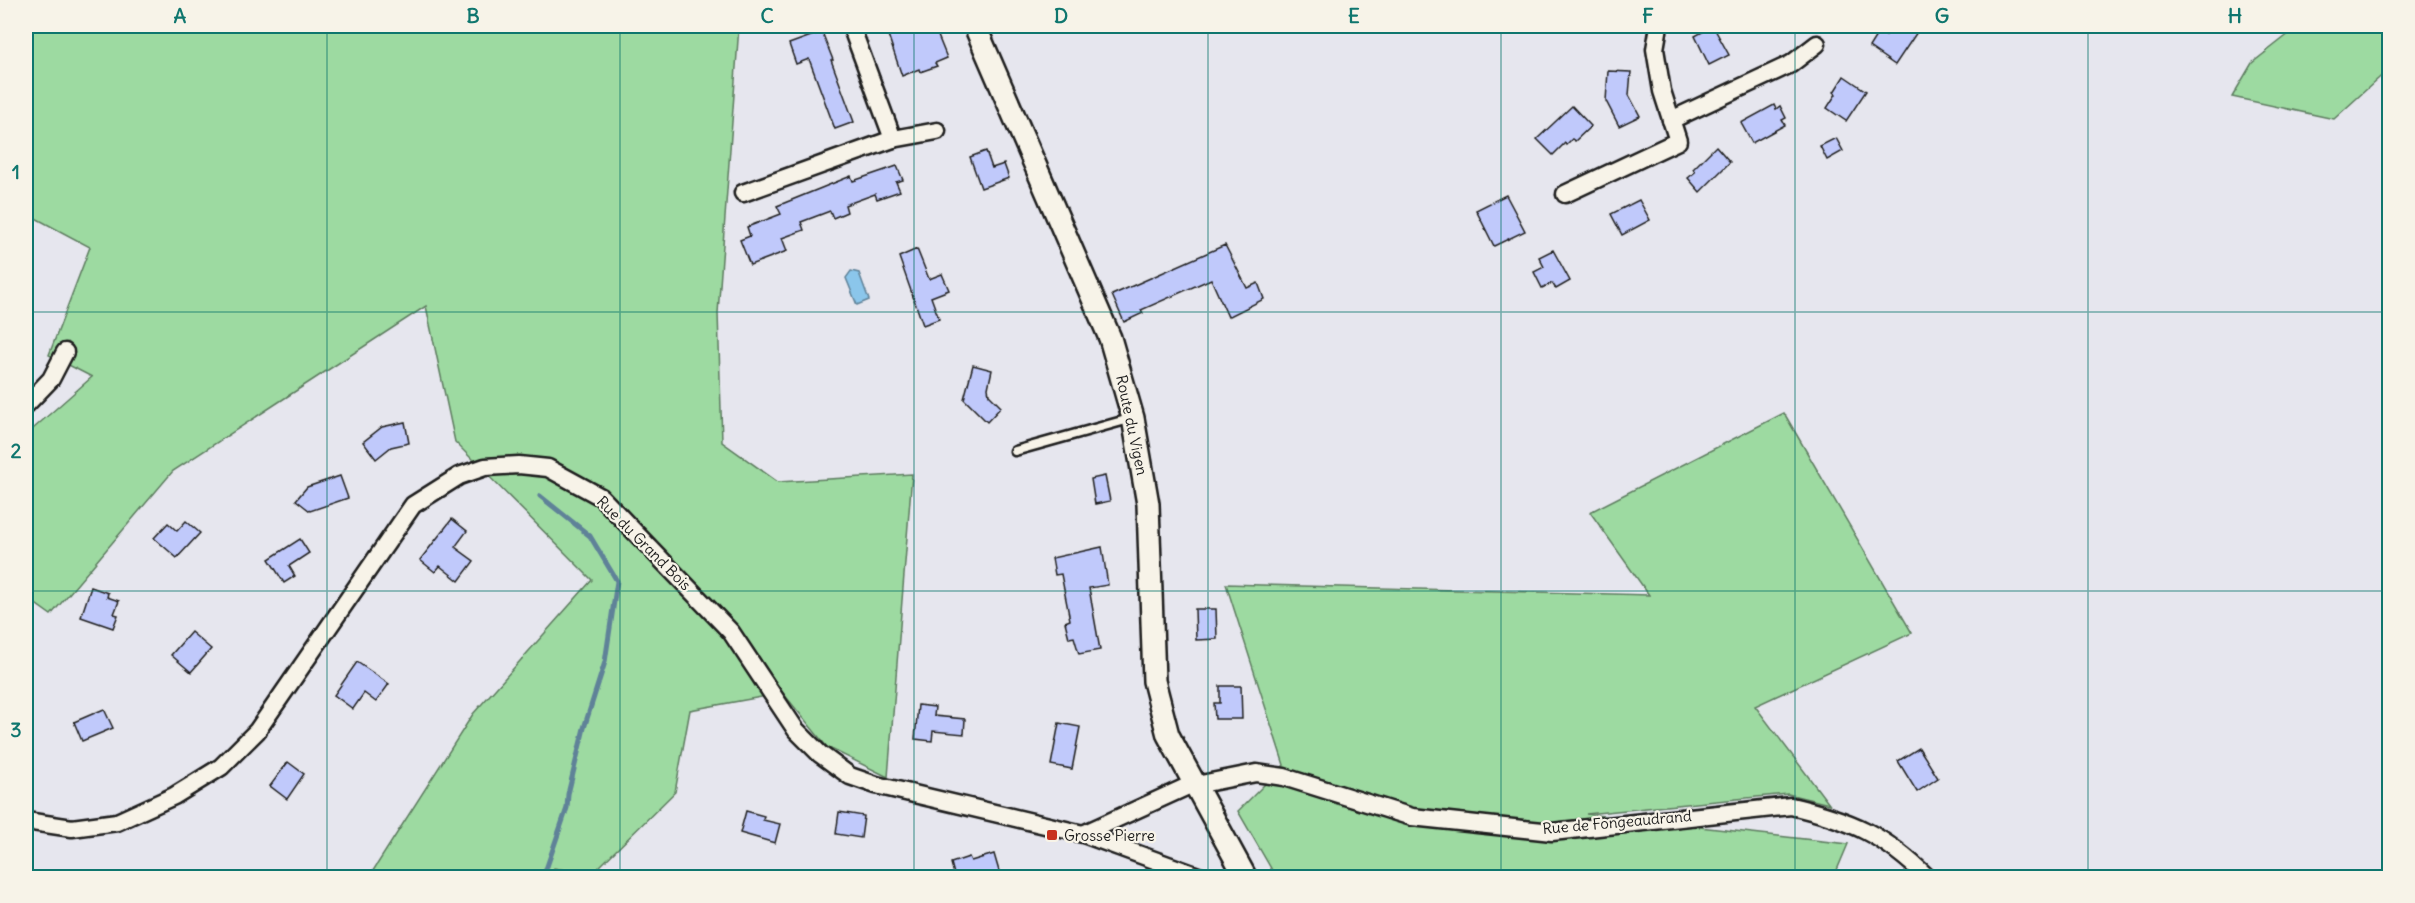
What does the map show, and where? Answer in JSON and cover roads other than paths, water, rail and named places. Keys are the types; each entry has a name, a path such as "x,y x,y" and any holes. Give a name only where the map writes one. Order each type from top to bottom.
{"street":[{"path":"851,26 893,139"},
{"name":"Route du Vigen","path":"975,26 1110,338 1133,418 1148,504 1154,681 1168,735 1246,878"},
{"path":"1565,194 1678,141 1662,91 1655,49 1659,26"},
{"path":"1671,120 1791,64 1817,44"},
{"path":"743,193 893,139 937,131"},
{"path":"26,405 51,379 65,352"},
{"name":"Rue du Grand Bois","path":"26,821 72,828 117,822 174,796 221,767 257,732 413,505 459,476 485,467 519,465 548,468 601,497 731,632 796,730 820,754 850,776 876,785 1083,834 1204,878"},
{"name":"Rue de Fongeaudrand","path":"1194,784 1256,774 1284,777 1412,817 1552,832 1791,806 1828,814 1864,828 1897,850 1928,878"},
{"path":"1083,834 1194,784"}],"lane":[{"path":"1015,451 1133,418"}],"water":[{"path":"851,271 859,273 869,300 857,305 846,278"}],"waterway":[{"path":"540,496 590,536 617,581 605,662 584,728 568,794 567,808 543,878"}],"place":[{"name":"Grosse Pierre","path":"1052,835"}]}
